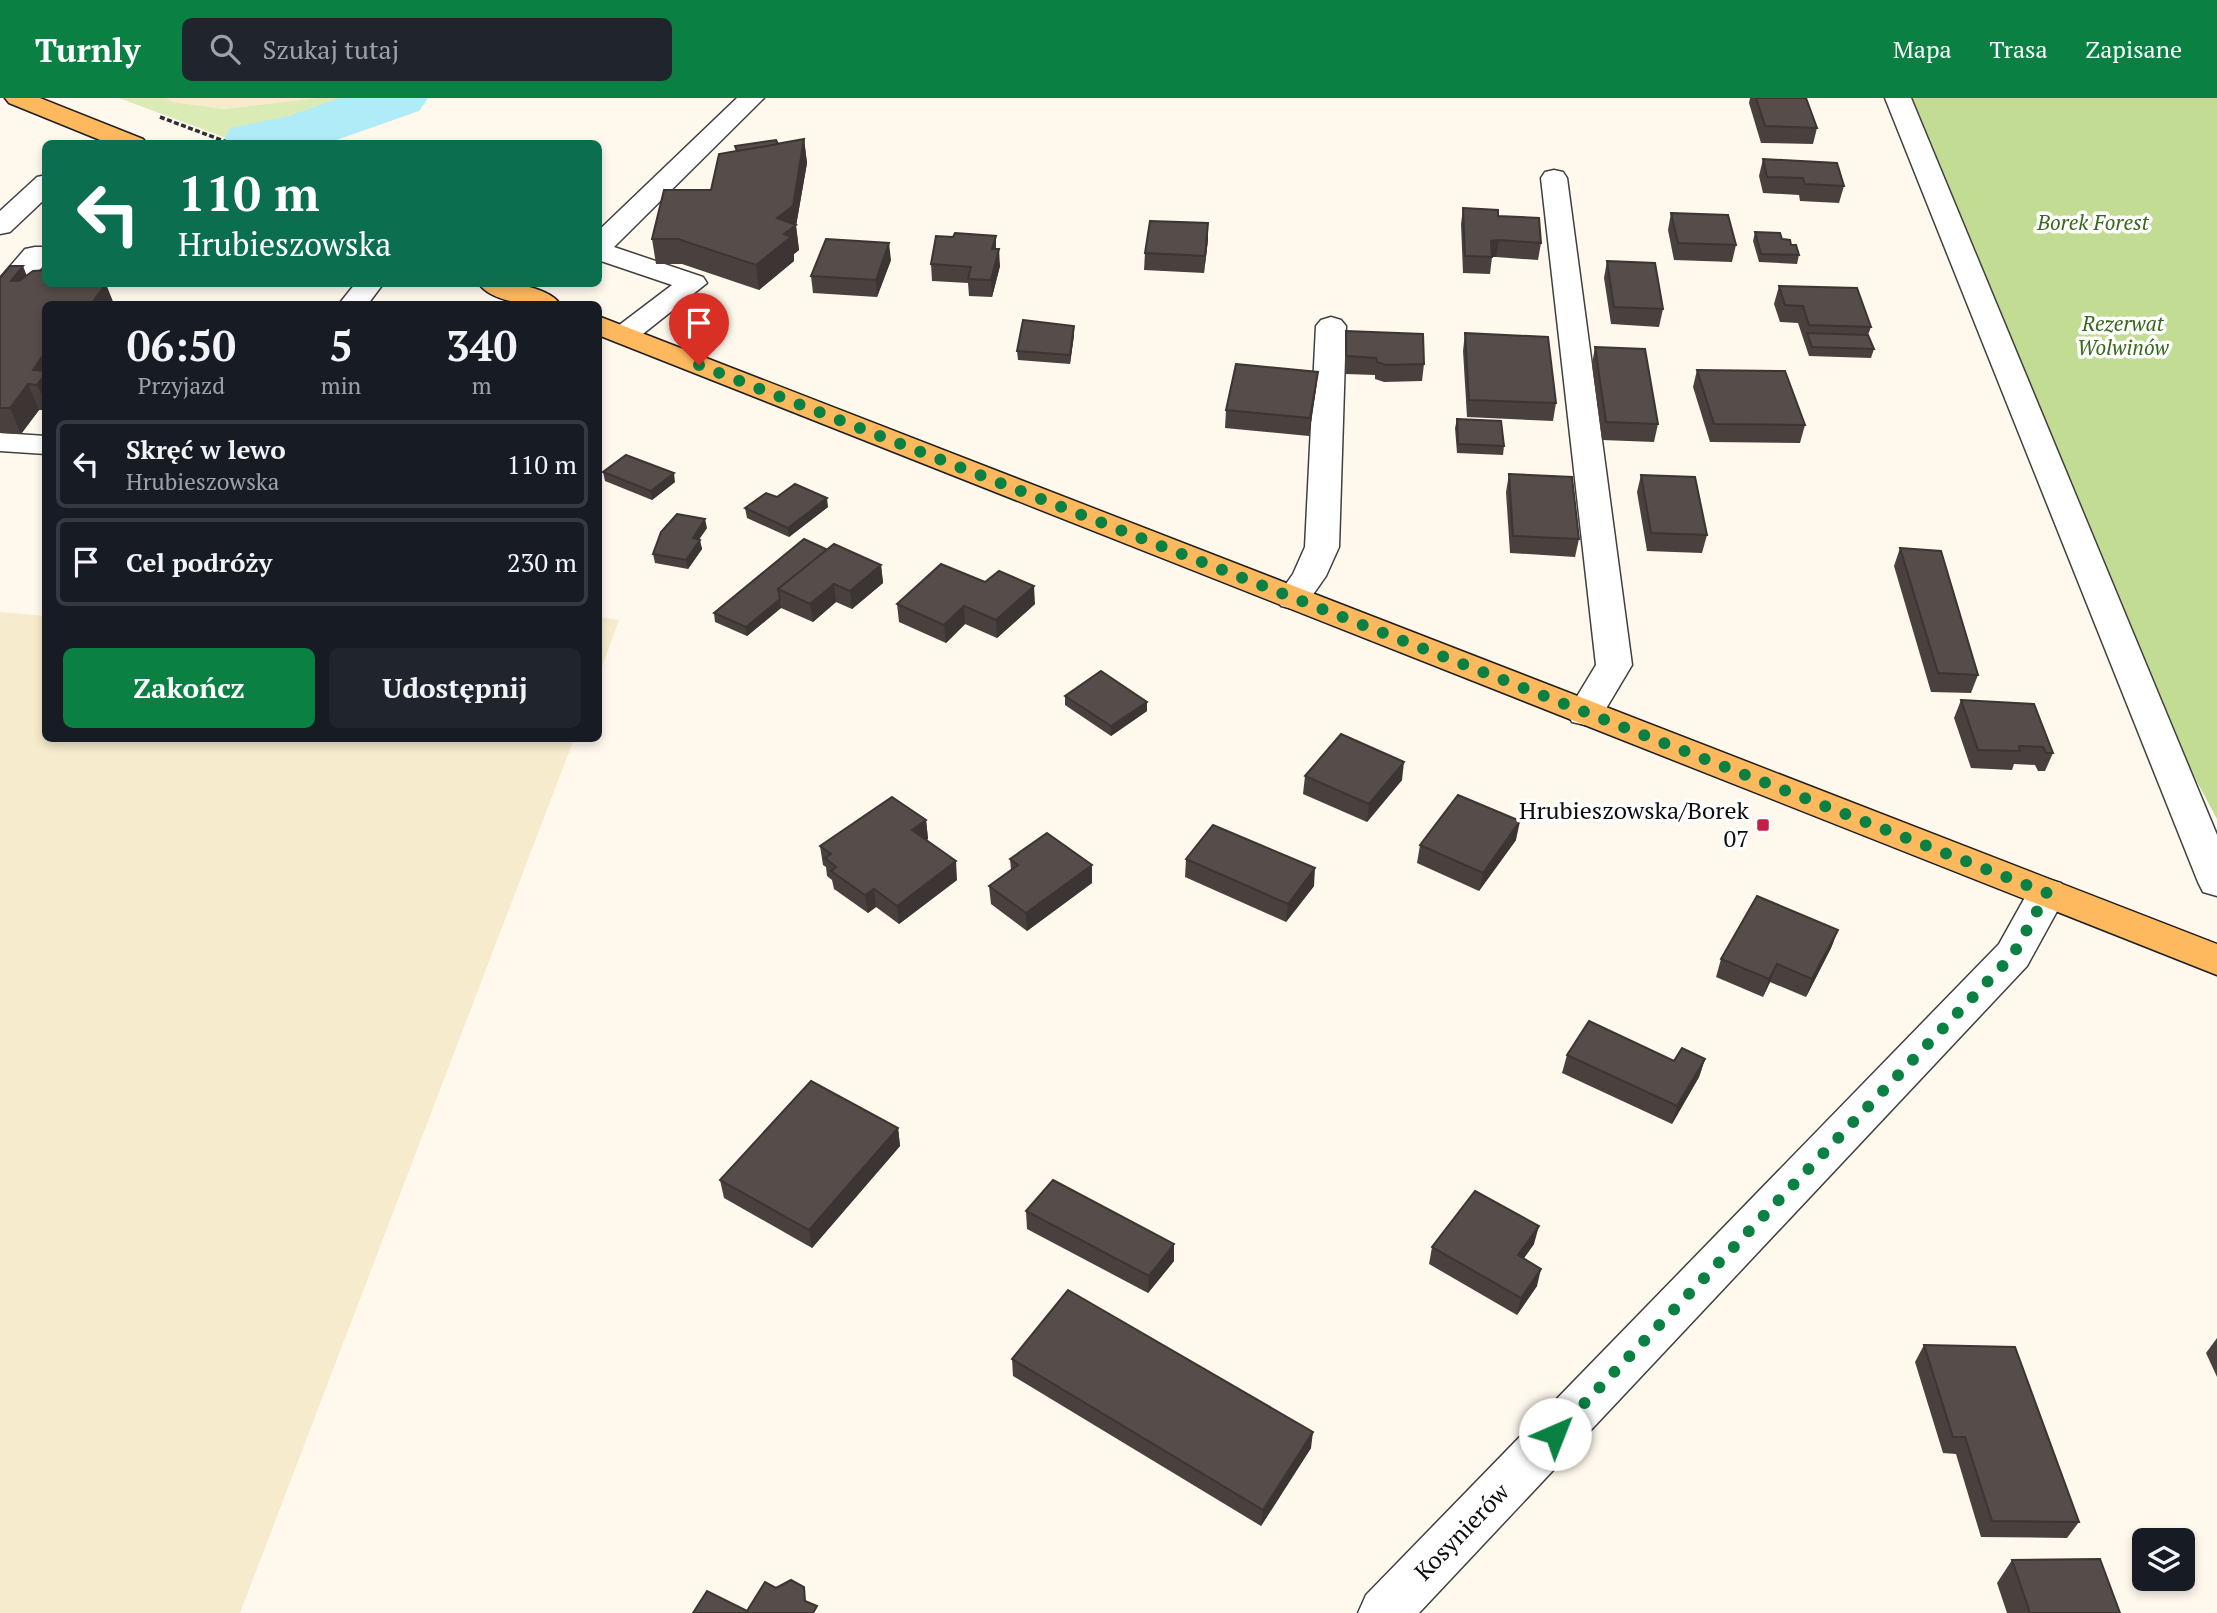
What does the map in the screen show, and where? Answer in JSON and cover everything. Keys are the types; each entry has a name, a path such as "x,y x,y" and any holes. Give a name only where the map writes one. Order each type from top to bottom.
{"main road":[{"path":"18,98 115,140"},
{"path":"500,287 538,301"},
{"path":"611,330 2217,960"}],"street":[{"path":"602,245 751,98"},
{"path":"1898,98 2217,882"},
{"path":"1554,178 1614,665 1585,713"},
{"path":"0,226 42,187"},
{"path":"602,250 693,283 611,330"},
{"path":"0,295 35,255 42,255"},
{"path":"355,301 367,287"},
{"path":"1293,598 1308,576 1322,547 1331,326"},
{"path":"0,442 42,445"},
{"name":"Kosynierów","path":"1384,1613 2013,955 2047,893"}],"path":[{"path":"153,114 221,140"}],"shaded area":[{"path":"166,98 317,98 224,109 173,102"},
{"path":"0,612 42,616 42,742 573,742 240,1613 0,1613"},
{"path":"602,618 619,620 602,667"}],"green space":[{"path":"119,98 166,98 173,102 224,109 317,98 413,98 302,140 231,140"},
{"name":"Borek Forest","path":"1906,98 2217,98 2217,819 2175,741"}],"building":[{"path":"1756,98 1806,98 1817,128 1765,126"},
{"path":"804,139 793,206 777,218 796,225 784,234 791,237 756,265 678,239 652,239 664,190 711,190 719,154"},
{"path":"776,140 778,144 737,151 735,146"},
{"path":"1763,159 1837,163 1844,186 1805,184 1803,178 1767,177"},
{"path":"1463,208 1498,210 1498,216 1539,218 1541,243 1491,241 1492,257 1465,256"},
{"path":"1671,213 1728,215 1736,245 1678,243"},
{"path":"1150,221 1208,223 1205,256 1145,253"},
{"path":"1755,232 1780,233 1782,239 1790,240 1791,245 1796,245 1799,255 1761,254"},
{"path":"955,233 996,236 992,249 999,249 991,280 968,279 971,267 931,264 936,236 953,237"},
{"path":"826,239 889,243 876,280 811,276"},
{"path":"1607,261 1655,263 1663,309 1614,307"},
{"path":"10,266 23,266 11,281 19,281 33,271 42,270 42,287 104,287 93,301 42,301 42,357 33,370 42,371 42,379 37,385 28,384 10,408 0,408 0,278"},
{"path":"1779,286 1857,288 1871,327 1809,325 1803,306 1785,305"},
{"path":"1023,320 1074,326 1070,355 1017,351"},
{"path":"1346,331 1423,334 1424,364 1386,365 1377,362 1376,358 1346,356"},
{"path":"1465,333 1548,337 1556,403 1469,400"},
{"path":"1807,333 1868,335 1874,349 1812,347"},
{"path":"1595,347 1645,349 1658,424 1606,422"},
{"path":"1236,364 1318,372 1310,418 1226,410"},
{"path":"1697,370 1785,371 1805,425 1714,424"},
{"path":"1457,419 1501,421 1504,446 1458,444"},
{"path":"626,455 674,473 651,491 603,472"},
{"path":"1509,474 1572,477 1579,539 1513,536"},
{"path":"1641,475 1695,477 1707,535 1651,533"},
{"path":"795,484 827,498 788,528 745,508 766,493 777,497"},
{"path":"677,514 705,519 693,538 700,540 686,560 653,554 661,532"},
{"path":"804,539 828,550 778,589 780,599 746,627 714,613"},
{"path":"834,544 881,565 850,591 834,584 810,604 778,589"},
{"path":"1900,548 1941,551 1978,675 1938,673"},
{"path":"941,564 985,582 999,571 1034,586 996,620 964,606 944,625 897,604"},
{"path":"1101,671 1147,702 1111,726 1065,696"},
{"path":"1961,700 2034,704 2053,753 2046,753 2043,747 2019,746 2020,751 1978,750"},
{"path":"1341,734 1404,762 1369,804 1305,776"},
{"path":"1458,795 1520,821 1483,873 1420,845"},
{"path":"892,797 926,820 912,830 956,861 897,906 874,889 865,895 831,871 836,867 825,858 831,854 820,846"},
{"path":"1213,825 1315,868 1288,904 1186,859"},
{"path":"1047,833 1092,865 1026,913 989,886 1018,865 1010,859"},
{"path":"1757,896 1838,930 1812,979 1777,964 1769,979 1721,959"},
{"path":"1589,1021 1674,1061 1682,1048 1705,1059 1677,1106 1567,1055"},
{"path":"811,1081 898,1128 809,1230 720,1180"},
{"path":"1053,1180 1174,1244 1149,1276 1026,1211"},
{"path":"1475,1191 1539,1226 1518,1255 1541,1269 1521,1298 1432,1247"},
{"path":"1068,1290 1313,1432 1263,1510 1012,1359"},
{"path":"1924,1345 2015,1347 2079,1522 1992,1521 1965,1437 1953,1437"},
{"path":"2100,1559 2120,1613 2030,1613 2012,1560"},
{"path":"791,1580 804,1587 805,1601 817,1606 813,1613 693,1613 707,1591 747,1611 765,1582 776,1588"}],"waterway":[{"path":"258,140 303,131 398,98"}],"place":[{"name":"Hrubieszowska/Borek 07","path":"1763,825"}],"route":[{"path":"699,365 2047,893 2013,955 1555,1434"}],"park label":[{"name":"Rezerwat Wolwinów","path":"2123,336"}]}
